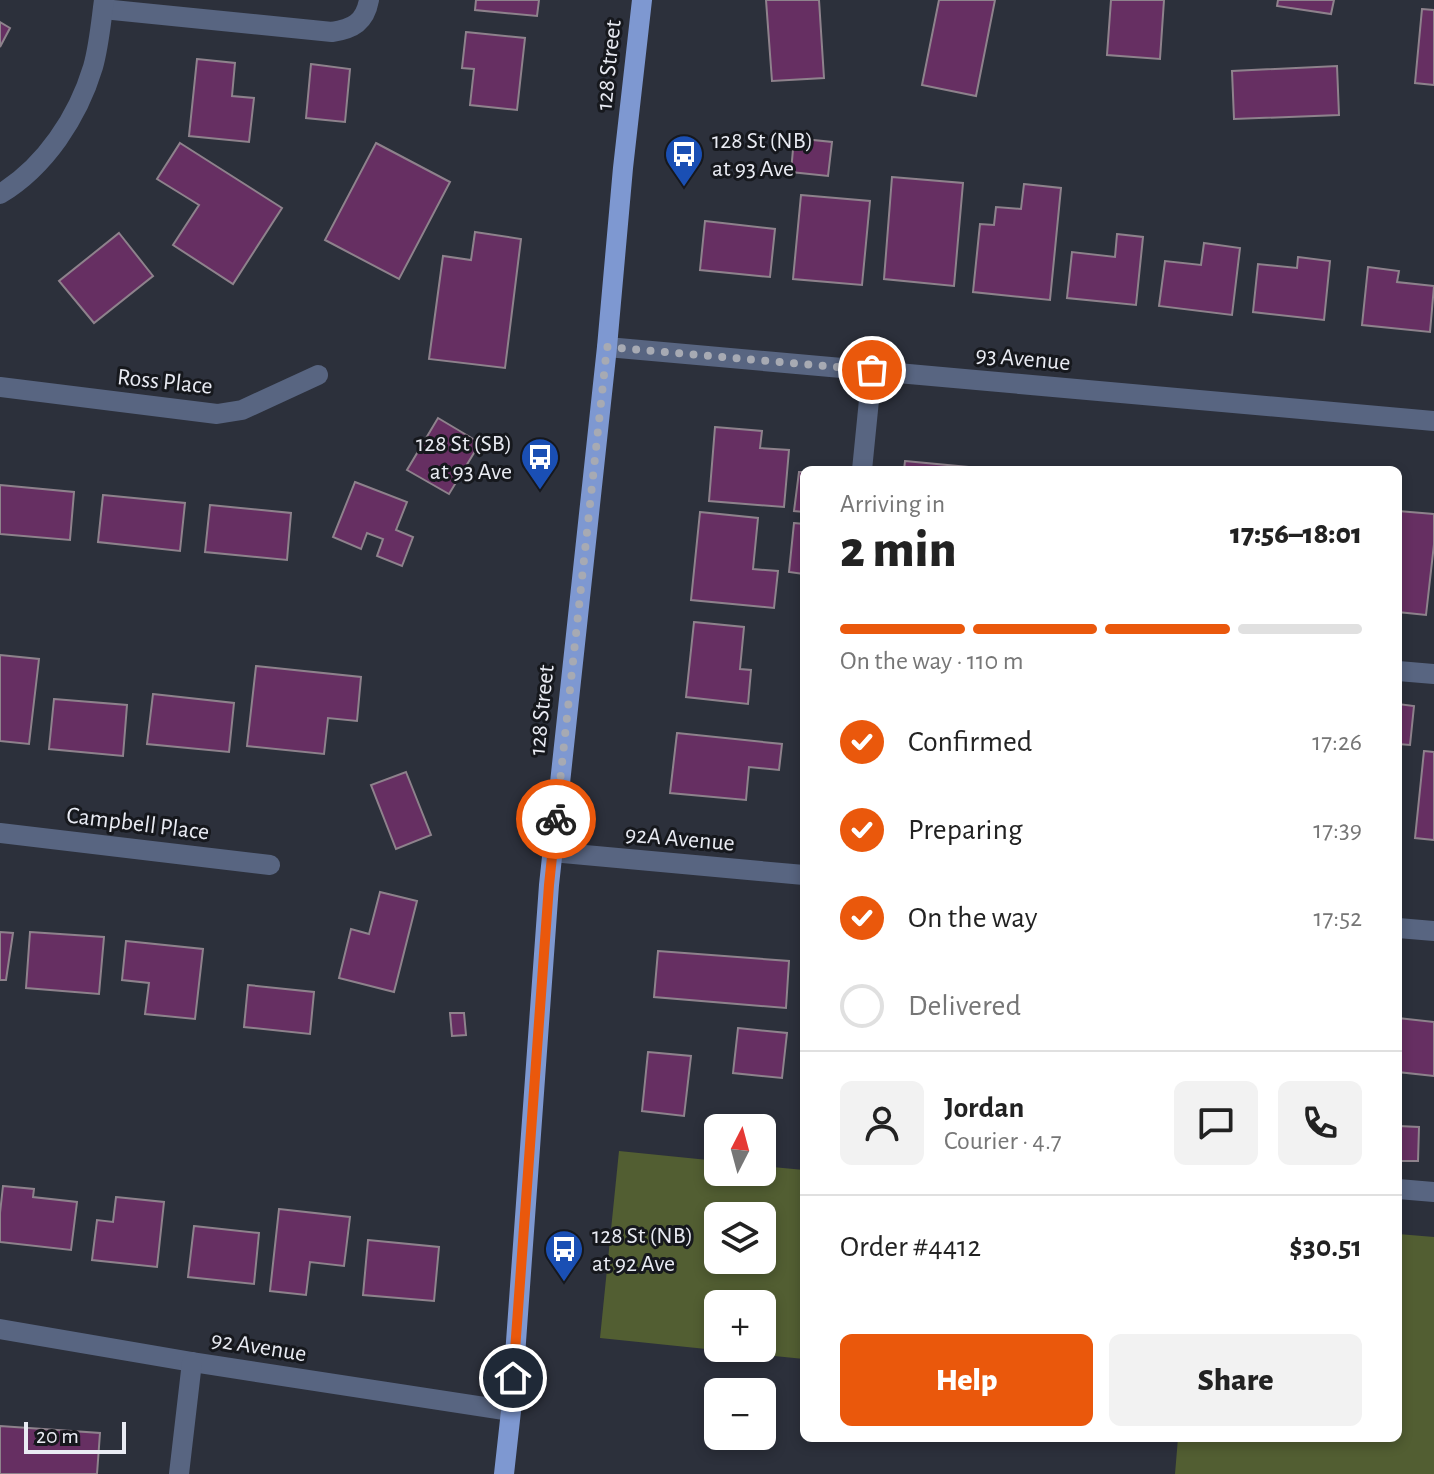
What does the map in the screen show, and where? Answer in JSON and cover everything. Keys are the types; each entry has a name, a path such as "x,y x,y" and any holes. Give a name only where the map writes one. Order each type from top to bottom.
{"main road":[{"name":"128 Street","path":"504,1474 552,852 642,0"}],"street":[{"path":"0,194 38,163 61,136 94,66 103,4 332,32 361,22 369,0"},
{"name":"93 Avenue","path":"607,347 1434,421"},
{"path":"862,466 872,370"},
{"name":"Ross Place","path":"0,387 217,414 242,410 318,375"},
{"path":"1402,671 1434,674"},
{"name":"Campbell Place","path":"0,833 270,865"},
{"name":"92A Avenue","path":"552,852 800,875"},
{"path":"1402,928 1434,931"},
{"path":"1402,1189 1434,1192"},
{"name":"92 Avenue","path":"0,1329 511,1411"},
{"path":"179,1474 192,1362"}],"green space":[{"path":"619,1151 704,1160 704,1186 776,1186 776,1167 800,1170 800,1359 776,1356 776,1290 704,1290 704,1349 600,1338"},
{"path":"1402,1234 1434,1237 1434,1474 1175,1474 1178,1442 1402,1442"}],"building":[{"path":"476,0 539,0 537,16 475,10"},
{"path":"766,0 819,0 824,78 772,81"},
{"path":"939,0 995,0 976,96 922,85"},
{"path":"1111,0 1164,0 1160,59 1107,55"},
{"path":"1278,0 1334,0 1331,14 1277,6"},
{"path":"1422,9 1434,10 1434,85 1415,83"},
{"path":"0,22 10,28 0,47"},
{"path":"466,32 525,38 517,110 470,105 474,69 462,68"},
{"path":"197,59 235,63 232,96 254,98 249,142 189,136"},
{"path":"311,64 350,69 345,122 306,118"},
{"path":"1337,66 1339,115 1234,119 1232,71"},
{"path":"794,138 832,142 828,176 791,172"},
{"path":"180,143 282,208 233,284 173,245 199,205 157,179"},
{"path":"376,143 450,182 399,279 325,240"},
{"path":"892,177 963,183 954,286 884,279"},
{"path":"1024,184 1061,188 1050,300 973,292 980,224 994,225 996,207 1021,209"},
{"path":"801,195 870,201 862,285 793,279"},
{"path":"705,221 775,229 770,277 700,270"},
{"path":"475,232 521,239 505,368 429,359 443,256 471,260"},
{"path":"119,233 153,276 94,323 59,281"},
{"path":"1117,234 1143,237 1136,305 1067,298 1072,252 1115,257"},
{"path":"1204,243 1240,248 1232,315 1159,306 1165,261 1201,265"},
{"path":"1298,257 1330,261 1324,320 1253,312 1258,264 1297,268"},
{"path":"1368,267 1399,271 1397,282 1434,286 1430,332 1362,325"},
{"path":"438,418 480,443 449,494 407,470"},
{"path":"715,427 762,431 760,448 789,450 784,507 709,501"},
{"path":"905,461 958,466 904,466"},
{"path":"799,472 800,472 800,512 794,511"},
{"path":"355,482 407,502 396,530 413,537 402,566 377,556 383,539 367,533 361,549 333,537"},
{"path":"0,485 74,492 70,540 0,534"},
{"path":"103,495 185,503 180,551 98,542"},
{"path":"210,505 291,513 287,560 205,552"},
{"path":"1402,511 1434,514 1426,615 1402,612"},
{"path":"700,512 758,518 753,569 778,571 774,608 691,600"},
{"path":"794,523 800,524 800,573 789,572"},
{"path":"694,622 744,627 740,669 751,670 748,704 686,697"},
{"path":"0,655 39,659 29,744 0,741"},
{"path":"256,666 361,677 357,721 328,718 324,754 247,746"},
{"path":"153,694 234,703 229,752 147,744"},
{"path":"54,699 127,705 123,756 49,749"},
{"path":"1402,704 1414,706 1410,745 1402,744"},
{"path":"677,733 782,744 779,770 749,767 746,800 670,793"},
{"path":"1424,751 1434,752 1434,840 1415,838"},
{"path":"406,772 431,835 396,849 371,785"},
{"path":"380,892 417,901 394,992 339,978 351,929 369,934"},
{"path":"0,932 13,933 6,980 0,980"},
{"path":"30,932 104,937 99,994 26,988"},
{"path":"126,941 203,949 195,1019 145,1014 149,983 122,980"},
{"path":"658,951 789,961 786,1008 654,997"},
{"path":"248,985 314,992 310,1034 244,1027"},
{"path":"450,1013 464,1013 466,1035 452,1036"},
{"path":"1402,1018 1434,1022 1434,1076 1402,1072"},
{"path":"738,1028 787,1033 782,1078 733,1073"},
{"path":"648,1052 691,1056 684,1116 642,1111"},
{"path":"1402,1126 1419,1127 1418,1161 1402,1161"},
{"path":"3,1186 34,1189 33,1197 77,1202 71,1250 0,1242"},
{"path":"116,1197 164,1202 157,1267 92,1260 97,1220 113,1222"},
{"path":"279,1209 350,1217 344,1266 310,1262 306,1295 270,1291"},
{"path":"194,1226 259,1233 254,1284 188,1277"},
{"path":"368,1240 439,1247 434,1301 363,1295"},
{"path":"0,1426 100,1433 97,1474 0,1474"}],"way so far":[{"path":"556,819 607,347 872,370"}],"place":[{"name":"128 St (NB) at 93 Ave","path":"684,188"},
{"name":"128 St (SB) at 93 Ave","path":"540,491"},
{"name":"128 St (NB) at 92 Ave","path":"564,1283"}],"route":[{"path":"513,1378 556,819"}]}
